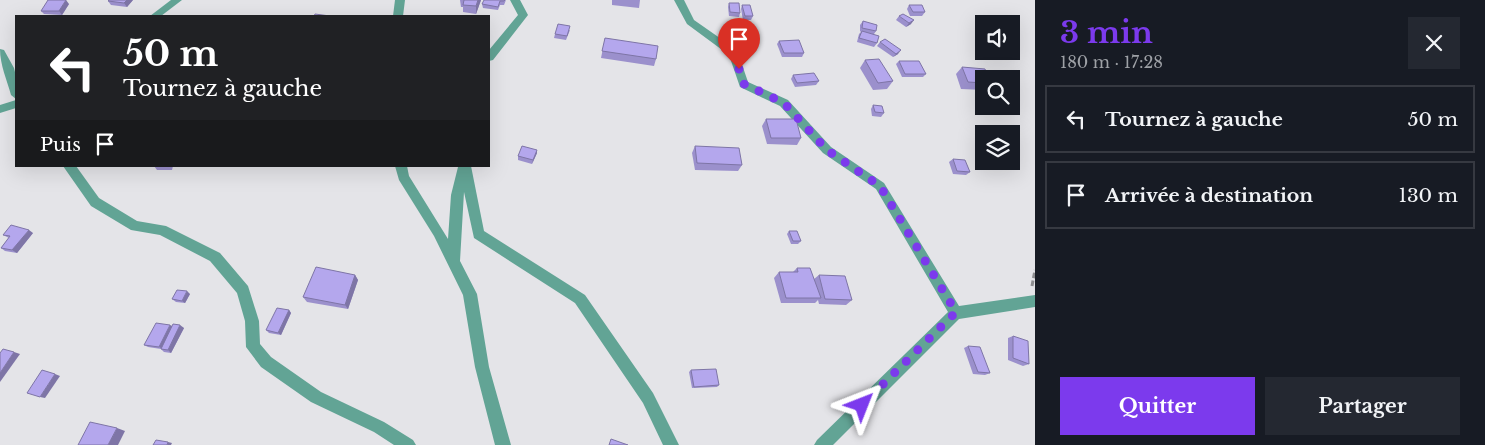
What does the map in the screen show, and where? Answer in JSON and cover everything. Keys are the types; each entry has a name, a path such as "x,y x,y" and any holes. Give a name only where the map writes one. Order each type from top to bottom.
{"street":[{"path":"156,15 177,0"},
{"path":"398,15 400,0"},
{"path":"490,57 523,14 514,0"},
{"path":"678,0 690,22 734,53 744,84 784,103 827,150 880,186 956,312"},
{"path":"0,53 9,68 15,91"},
{"path":"0,109 15,104"},
{"path":"70,167 95,202 134,226 162,230 215,257 243,290 252,321 253,347 266,362 316,397 379,427 408,445"},
{"path":"401,167 403,177 438,232 470,294 482,367 502,445"},
{"path":"453,262 457,195 465,167"},
{"path":"465,167 478,234 580,299 648,398 672,445"},
{"path":"822,445 956,312 1035,301"}],"building":[{"path":"48,0 66,0 59,11 41,11"},
{"path":"109,0 127,0 124,3"},
{"path":"464,0 478,0 476,6 463,5"},
{"path":"484,0 505,0 500,1 498,7 482,4"},
{"path":"729,3 739,3 740,13 730,12"},
{"path":"742,5 750,5 753,16 745,16"},
{"path":"909,5 922,5 925,12 913,12"},
{"path":"903,14 914,20 909,23 899,16"},
{"path":"863,21 877,25 876,31 862,28"},
{"path":"558,24 570,26 567,36 555,34"},
{"path":"862,31 879,36 877,43 859,38"},
{"path":"605,38 658,46 656,59 602,51"},
{"path":"885,39 901,50 896,54 880,42"},
{"path":"799,40 804,53 784,53 779,41"},
{"path":"879,59 893,81 878,83 865,60"},
{"path":"899,61 919,61 926,74 905,74"},
{"path":"962,67 985,69 975,70 975,82 968,82"},
{"path":"814,73 819,81 797,83 793,75"},
{"path":"873,105 882,106 884,113 875,112"},
{"path":"766,119 796,119 801,138 771,138"},
{"path":"522,146 537,150 533,160 518,156"},
{"path":"695,146 739,148 742,165 697,163"},
{"path":"953,159 965,160 970,172 957,171"},
{"path":"11,225 29,230 12,250 1,248 10,236 3,235"},
{"path":"789,231 797,231 801,241 793,241"},
{"path":"316,267 355,275 345,305 303,297"},
{"path":"797,268 810,268 821,298 786,298 779,272 798,272"},
{"path":"819,275 845,276 852,300 825,299"},
{"path":"177,290 187,291 182,301 172,299"},
{"path":"277,308 289,310 278,333 266,330"},
{"path":"156,323 170,325 159,347 144,345"},
{"path":"173,324 180,325 168,350 161,349"},
{"path":"1013,336 1028,341 1029,364 1013,358"},
{"path":"968,346 980,347 990,373 978,372"},
{"path":"3,349 14,352 0,373 0,353"},
{"path":"716,369 719,385 694,387 691,370"},
{"path":"42,370 55,374 40,397 27,393"},
{"path":"90,422 117,428 108,445 78,445"},
{"path":"611,439 628,445 609,445"},
{"path":"156,440 168,442 167,445 153,445"}],"route":[{"path":"739,69 744,84 784,103 827,150 880,186 956,312 862,405"}]}
